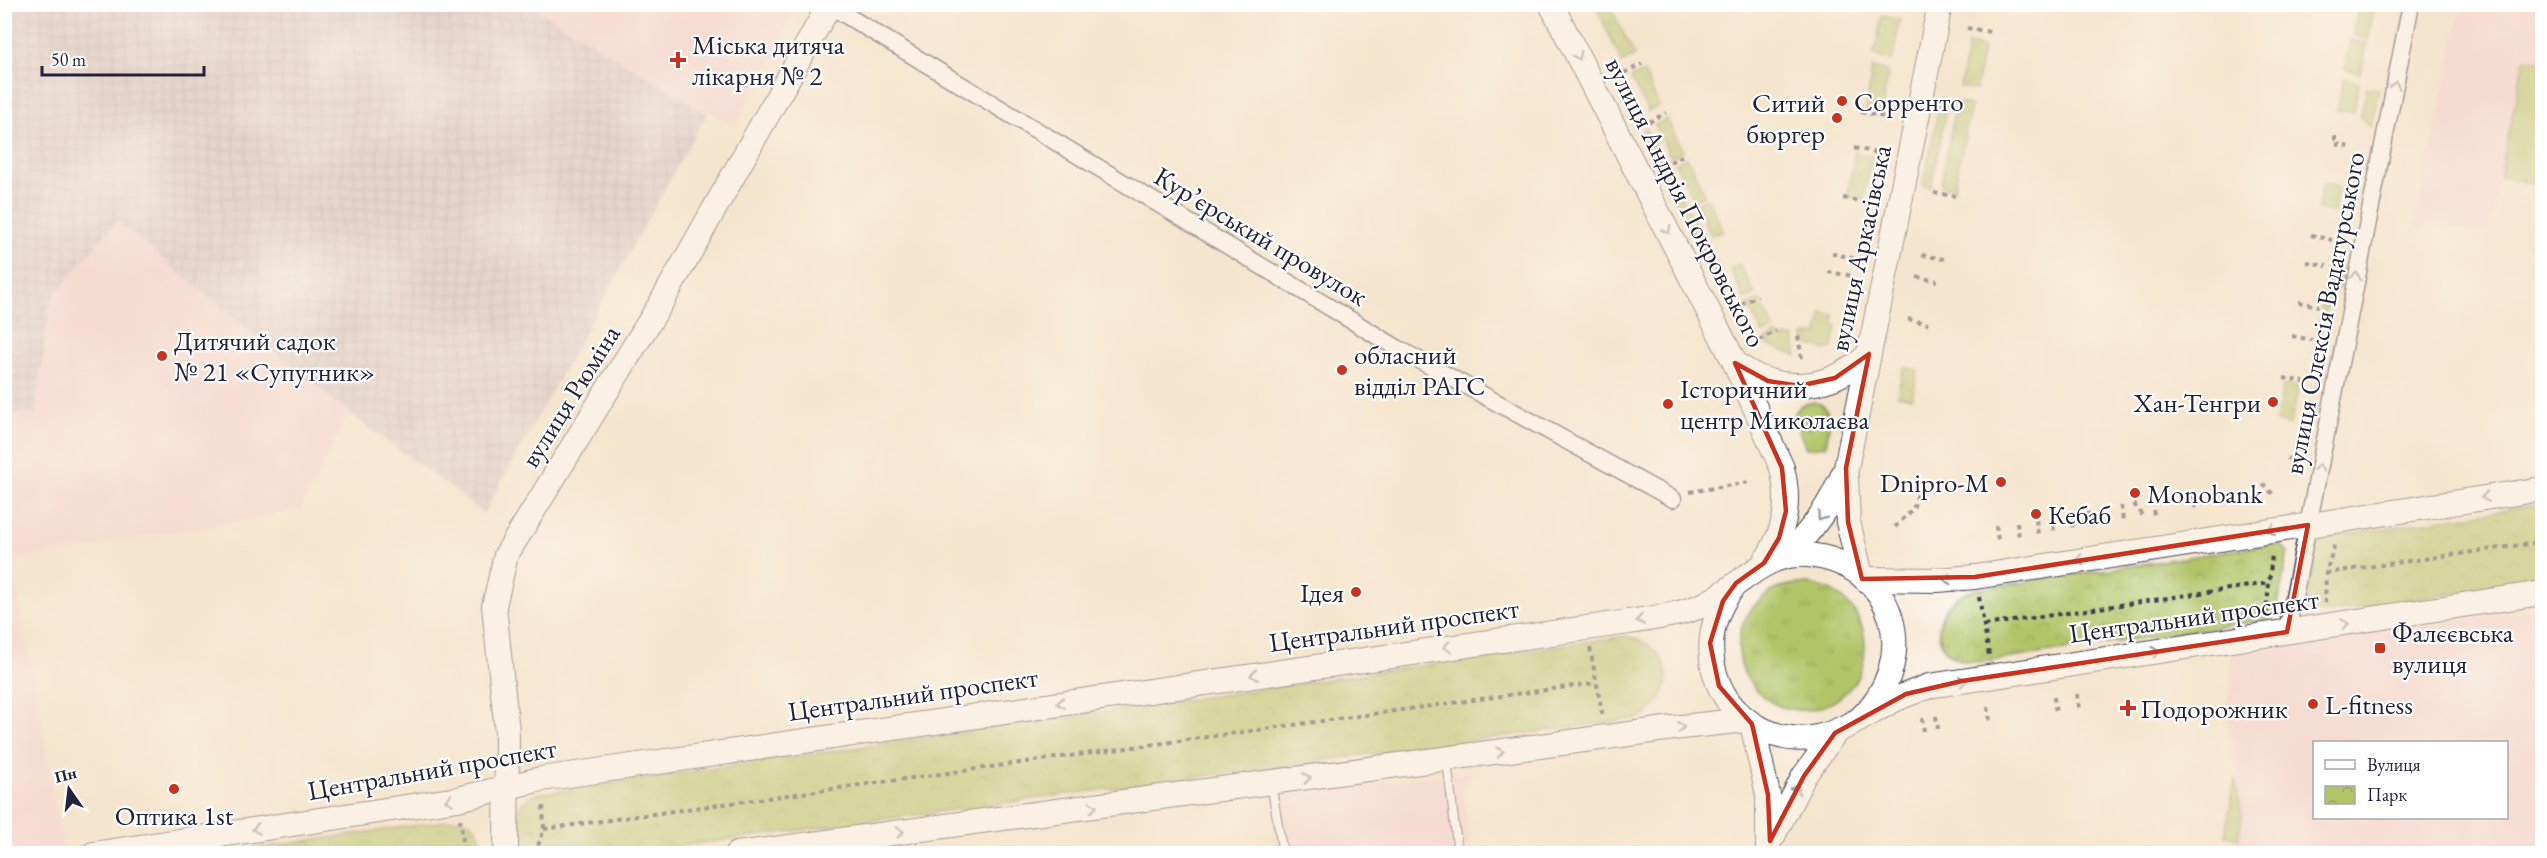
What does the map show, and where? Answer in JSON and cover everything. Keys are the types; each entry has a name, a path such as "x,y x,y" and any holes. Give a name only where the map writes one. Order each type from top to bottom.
{"main road":[{"name":"вулиця Андрія Покровського","path":"1551,4 1735,363 1782,468 1787,497 1784,525 1774,560"},
{"name":"вулиця Аркасівська","path":"1860,719 1883,692 1890,676 1895,650 1892,624 1886,607 1863,577 1848,522 1846,468 1940,4"},
{"name":"вулиця Рюміна","path":"506,854 507,732 494,606 507,555 664,298 830,5"},
{"path":"1735,363 1768,381 1799,386 1835,378 1853,368 1869,354"},
{"name":"вулиця Аркасівська","path":"1774,560 1804,538 1821,517 1846,468"},
{"path":"1860,719 1834,734 1814,739 1792,739 1771,734 1749,722 1731,705 1719,686 1712,665 1710,643 1714,621 1723,601 1736,583 1774,560 1824,557 1844,564 1863,577 1937,580 1975,577 2542,489"},
{"name":"Центральний проспект","path":"93,854 458,799 541,778 1628,622 1697,607 1736,583"},
{"name":"Центральний проспект","path":"1860,719 1889,702 1929,687 2542,593"},
{"path":"737,854 1447,760 1670,728 1749,722"},
{"path":"1749,722 1768,795 1769,847"},
{"path":"1769,847 1803,776 1834,734"}],"street":[{"name":"вулиця Олексія Вадатурського","path":"2287,632 2411,4"},
{"name":"Курʼєрський провулок","path":"830,5 1397,348 1673,499"}],"lane":[{"path":"1447,760 1458,854"},
{"path":"1271,783 1283,854"}],"path":[{"path":"1967,28 1990,32"},
{"path":"1624,73 1642,64"},
{"path":"1861,112 1885,117"},
{"path":"1649,122 1666,113"},
{"path":"2335,136 2335,144 2350,147"},
{"path":"1854,148 1878,153"},
{"path":"1670,162 1686,154"},
{"path":"1935,193 1954,196"},
{"path":"1843,198 1868,203"},
{"path":"2311,235 2332,240"},
{"path":"1832,253 1856,259"},
{"path":"1922,255 1944,259"},
{"path":"2307,262 2327,266"},
{"path":"1828,272 1853,276"},
{"path":"1917,277 1937,281"},
{"path":"1741,304 1758,296"},
{"path":"2299,302 2319,306"},
{"path":"1908,319 1928,324"},
{"path":"1759,340 1776,331"},
{"path":"1798,336 1802,359"},
{"path":"2292,336 2312,340"},
{"path":"2284,378 2304,382"},
{"path":"1673,499 1708,487 1749,483"},
{"path":"2263,484 2275,496"},
{"path":"1895,526 1913,509 1920,490"},
{"path":"2193,495 2196,510"},
{"path":"2152,501 2154,516"},
{"path":"2134,504 2144,518"},
{"path":"2121,506 2123,521"},
{"path":"2088,512 2089,527"},
{"path":"2072,514 2073,529"},
{"path":"2052,517 2054,532"},
{"path":"2036,520 2038,535"},
{"path":"2018,522 2019,537"},
{"path":"1996,526 1998,541"},
{"path":"2325,610 2326,573 2336,537"},
{"path":"2326,573 2542,542"},
{"path":"2264,621 2272,547"},
{"path":"1985,625 2269,583"},
{"path":"1978,590 1990,661"},
{"path":"1588,640 1604,724"},
{"path":"544,829 1596,683"},
{"path":"2077,694 2079,710"},
{"path":"2054,697 2056,713"},
{"path":"1988,707 1990,722"},
{"path":"1936,716 1938,729"},
{"path":"1922,718 1924,731"},
{"path":"535,854 544,829 542,793"},
{"path":"433,854 465,851 460,819"},
{"path":"1802,850 1820,854"}],"highlighted area":[{"path":"1869,354 1846,468 1848,522 1862,579 1975,577 2308,525 2287,632 1962,681 1906,694 1835,733 1804,776 1770,841 1768,795 1752,724 1719,686 1710,643 1723,601 1736,583 1764,563 1779,538 1786,511 1782,468 1735,363 1768,381 1799,386 1835,378"}],"shaded area":[{"path":"5,4 530,5 707,113 484,513 349,413 117,221 51,299 35,414 8,412 5,435"},
{"name":"Міська дитяча лікарня № 2","path":"530,5 796,5 780,45 735,125 665,89"},
{"path":"2461,5 2542,5 2542,185 2500,177 2488,234 2431,223 2413,233"},
{"name":"Дитячий садок № 21 «Супутник»","path":"117,221 349,413 301,510 17,561 5,529 4,435 8,412 35,414 51,299"},
{"path":"5,561 17,586 64,852 5,853"},
{"path":"2542,608 2542,853 2238,852 2242,816 2226,704 2232,679 2231,655"},
{"path":"1473,771 1463,788 1472,853 1276,853 1269,797"}],"green space":[{"path":"1595,5 1601,5 1604,9 1610,6 1635,56 1622,62"},
{"path":"2358,7 2374,11 2368,39 2353,35"},
{"path":"1882,16 1900,20 1892,61 1874,56"},
{"path":"2350,40 2367,43 2361,73 2345,69"},
{"path":"1968,44 1983,47 1976,90 1960,87"},
{"path":"2524,59 2542,62 2542,185 2500,177"},
{"path":"1872,68 1886,71 1888,75 1881,113 1866,111"},
{"path":"1644,72 1659,106 1648,111 1631,78"},
{"path":"2344,78 2359,83 2353,112 2337,110"},
{"path":"2367,87 2379,89 2371,127 2360,117"},
{"path":"1941,98 1947,105 1931,187 1923,186"},
{"path":"1956,103 1971,105 1954,189 1941,186"},
{"path":"1667,119 1683,151 1671,157 1655,125"},
{"path":"1645,128 1722,274 1712,271 1641,133"},
{"path":"1855,153 1872,156 1863,200 1847,197"},
{"path":"1687,157 1705,194 1694,199 1675,163"},
{"path":"2323,184 2338,187 2334,212 2318,209"},
{"path":"1707,198 1723,230 1711,235 1696,203"},
{"path":"2330,259 2337,262 2343,271 2340,287 2330,291 2319,341 2328,350 2315,345"},
{"path":"1739,264 1755,294 1745,299 1730,269"},
{"path":"1759,300 1774,329 1763,334 1748,305"},
{"path":"1822,313 1834,315 1834,325 1837,326 1833,348 1825,350 1805,343 1804,336 1818,334"},
{"path":"1776,334 1779,338 1794,337 1797,356 1768,345 1765,340"},
{"path":"1904,367 1918,370 1912,398 1897,395"},
{"path":"2288,385 2297,387 2298,391 2290,425 2276,422 2283,387"},
{"path":"1815,402 1822,405 1828,414 1826,446 1806,448 1795,421 1795,413 1801,405"},
{"path":"2542,504 2542,580 2324,613 2308,609 2306,603 2318,544 2322,538"},
{"path":"2279,543 2288,552 2276,614 2271,619 1984,662 1965,661 1953,656 1944,648 1940,638 1939,627 1942,616 1949,605 1959,596 1972,590"},
{"path":"1802,584 1826,589 1846,603 1860,623 1865,647 1860,671 1846,691 1826,705 1802,710 1778,705 1758,691 1744,671 1739,647 1744,623 1758,603 1778,589"},
{"path":"1626,636 1654,650 1662,660 1666,671 1666,684 1662,696 1640,718 628,853 520,853 516,827 517,811 527,799 537,794"},
{"path":"2235,779 2242,816 2239,838 2225,835"},
{"path":"460,819 472,823 478,831 484,853 221,853"}],"place":[{"name":"Міська дитяча лікарня № 2","path":"678,60"},
{"name":"Сорренто","path":"1842,101"},
{"name":"Ситий бюргер","path":"1837,118"},
{"name":"Дитячий садок № 21 «Супутник»","path":"162,356"},
{"name":"обласний відділ РАГС","path":"1342,370"},
{"name":"Хан-Тенгри","path":"2273,402"},
{"name":"Історичний центр Миколаєва","path":"1668,404"},
{"name":"Dnipro-M","path":"2001,482"},
{"name":"Monobank","path":"2135,493"},
{"name":"Кебаб","path":"2036,514"},
{"name":"Ідея","path":"1356,592"},
{"name":"Фалєєвська вулиця","path":"2380,648"},
{"name":"L-fitness","path":"2313,704"},
{"name":"Подорожник","path":"2128,708"},
{"name":"Оптика 1st","path":"174,789"}]}
